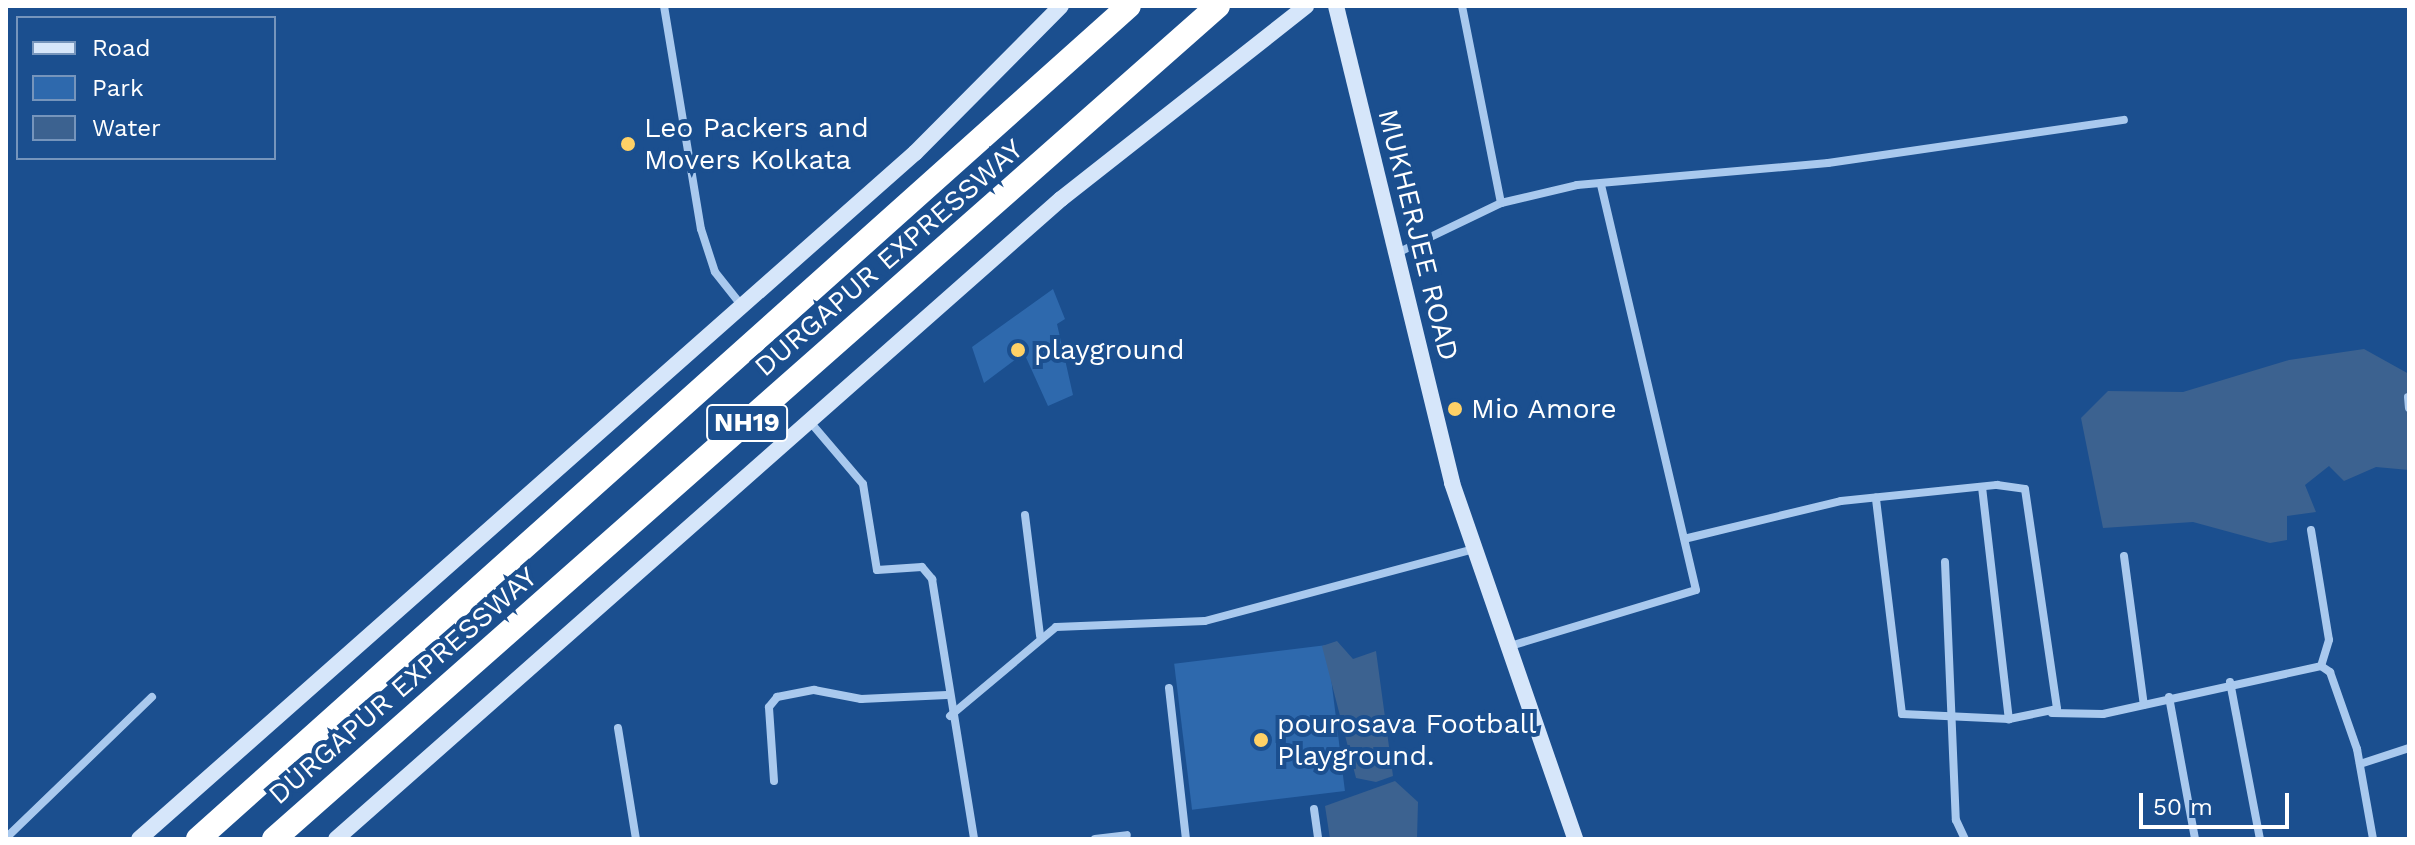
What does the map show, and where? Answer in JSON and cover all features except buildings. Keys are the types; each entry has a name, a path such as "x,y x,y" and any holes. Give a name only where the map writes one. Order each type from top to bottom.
{"highway":[{"name":"DURGAPUR EXPRESSWAY","path":"198,839 1129,6"},
{"name":"DURGAPUR EXPRESSWAY","path":"274,839 1218,6"}],"street":[{"path":"664,6 701,229 715,272 742,307"},
{"path":"139,839 915,153 1061,6"},
{"path":"336,839 811,423 1061,199 1306,6"},
{"name":"MUKHERJEE ROAD","path":"1336,6 1395,254 1473,549 1575,839"},
{"path":"1462,6 1501,203"},
{"path":"1395,254 1501,203 1601,184 1828,163 2124,120"},
{"path":"1506,647 1696,590 1688,538 1601,184"},
{"path":"2408,397 2409,408"},
{"path":"811,423 863,484 877,570 922,567 932,579 950,716 972,839"},
{"path":"1688,538 1876,498 2016,485 2031,501 2058,701 2051,713"},
{"path":"1982,487 2009,719"},
{"path":"1876,498 1899,708 1908,717 2009,719 2051,713 2103,714 2230,682 2321,666 2330,672 2360,764 2373,839"},
{"path":"1025,515 1040,636"},
{"path":"2311,530 2329,640 2321,666"},
{"path":"950,716 1040,636 1081,621 1205,621 1473,549"},
{"path":"2124,556 2144,705"},
{"path":"1945,562 1956,820 1965,839"},
{"path":"2230,682 2260,839"},
{"path":"1169,688 1186,839"},
{"path":"774,781 769,707 777,697 814,690 861,699 947,695"},
{"path":"6,838 152,697"},
{"path":"2169,697 2195,839"},
{"path":"618,728 636,839"},
{"path":"2360,764 2409,748"},
{"path":"1314,809 1318,839"},
{"path":"1095,839 1127,835"}],"green space":[{"name":"playground","path":"1053,289 1065,319 1057,324 1073,395 1048,406 1024,353 984,383 972,347"},
{"name":"pourosava Football Playground.","path":"1327,645 1345,791 1192,810 1174,664"}],"water":[{"path":"2364,349 2409,374 2409,470 2376,467 2344,481 2329,466 2305,485 2316,512 2287,516 2287,540 2270,543 2193,522 2103,528 2081,418 2108,391 2183,392 2289,360"},
{"path":"1337,641 1353,659 1376,651 1393,776 1376,782 1356,778 1322,646"},
{"path":"1395,781 1418,802 1417,839 1330,839 1325,806"}],"place":[{"name":"Leo Packers and Movers Kolkata","path":"628,144"},
{"name":"playground","path":"1018,350"},
{"name":"Mio Amore","path":"1455,409"},
{"name":"pourosava Football Playground.","path":"1261,740"}]}
